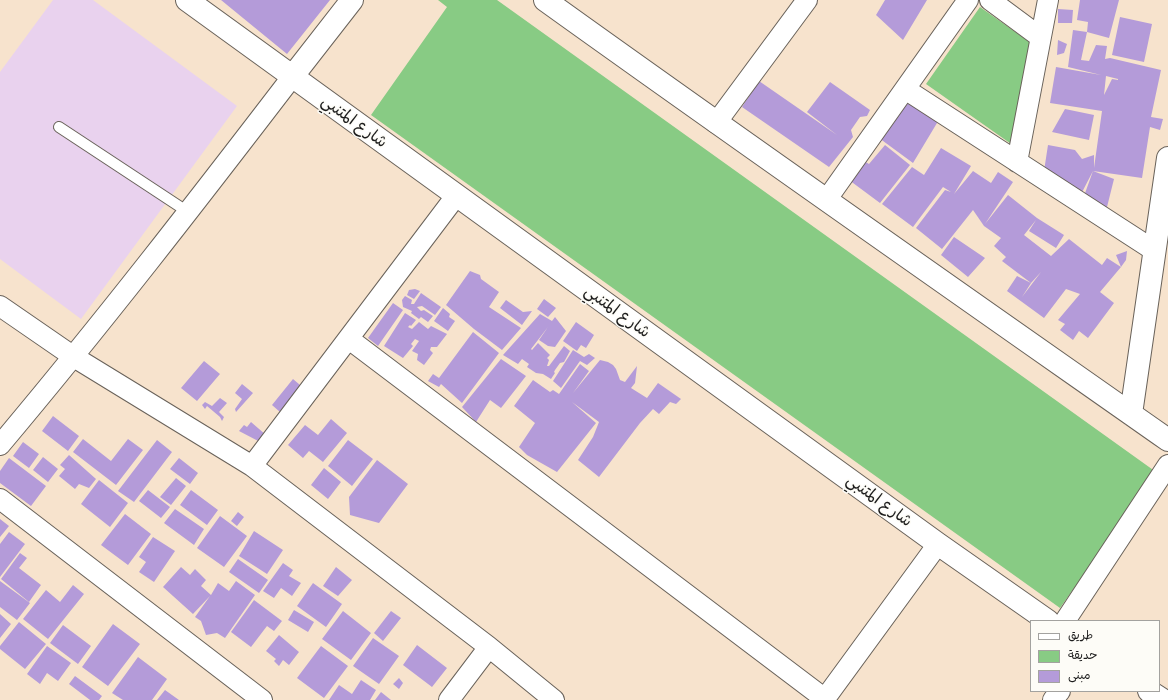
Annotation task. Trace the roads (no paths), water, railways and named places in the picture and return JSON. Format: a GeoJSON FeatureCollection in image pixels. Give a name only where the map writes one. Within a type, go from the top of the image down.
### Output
{"type":"FeatureCollection","features":[{"type":"Feature","properties":{"kind":"street","name":"شارع المتنبي"},"geometry":{"type":"LineString","coordinates":[[187,0],[938,544],[1047,620]]}},
{"type":"Feature","properties":{"kind":"street"},"geometry":{"type":"LineString","coordinates":[[0,445],[74,357],[352,0]]}},
{"type":"Feature","properties":{"kind":"street"},"geometry":{"type":"LineString","coordinates":[[545,0],[716,123],[827,199],[1168,440]]}},
{"type":"Feature","properties":{"kind":"street"},"geometry":{"type":"LineString","coordinates":[[827,199],[968,0]]}},
{"type":"Feature","properties":{"kind":"street"},"geometry":{"type":"LineString","coordinates":[[990,0],[1040,37]]}},
{"type":"Feature","properties":{"kind":"street"},"geometry":{"type":"LineString","coordinates":[[1016,162],[1048,0]]}},
{"type":"Feature","properties":{"kind":"street"},"geometry":{"type":"LineString","coordinates":[[716,123],[798,3]]}},
{"type":"Feature","properties":{"kind":"street"},"geometry":{"type":"LineString","coordinates":[[905,89],[1155,251]]}},
{"type":"Feature","properties":{"kind":"street"},"geometry":{"type":"LineString","coordinates":[[1132,414],[1168,158]]}},
{"type":"Feature","properties":{"kind":"street"},"geometry":{"type":"LineString","coordinates":[[252,466],[456,196]]}},
{"type":"Feature","properties":{"kind":"street"},"geometry":{"type":"LineString","coordinates":[[0,306],[74,357],[252,466],[489,647],[554,700]]}},
{"type":"Feature","properties":{"kind":"street"},"geometry":{"type":"LineString","coordinates":[[349,339],[825,700],[938,544]]}},
{"type":"Feature","properties":{"kind":"street"},"geometry":{"type":"LineString","coordinates":[[1066,620],[1168,466]]}},
{"type":"Feature","properties":{"kind":"street"},"geometry":{"type":"LineString","coordinates":[[0,499],[262,700]]}},
{"type":"Feature","properties":{"kind":"street"},"geometry":{"type":"LineString","coordinates":[[449,700],[489,647]]}},
{"type":"Feature","properties":{"kind":"street"},"geometry":{"type":"LineString","coordinates":[[1053,700],[1059,692]]}},
{"type":"Feature","properties":{"kind":"street"},"geometry":{"type":"LineString","coordinates":[[1150,692],[1162,700]]}},
{"type":"Feature","properties":{"kind":"lane"},"geometry":{"type":"LineString","coordinates":[[59,127],[188,212]]}}]}
